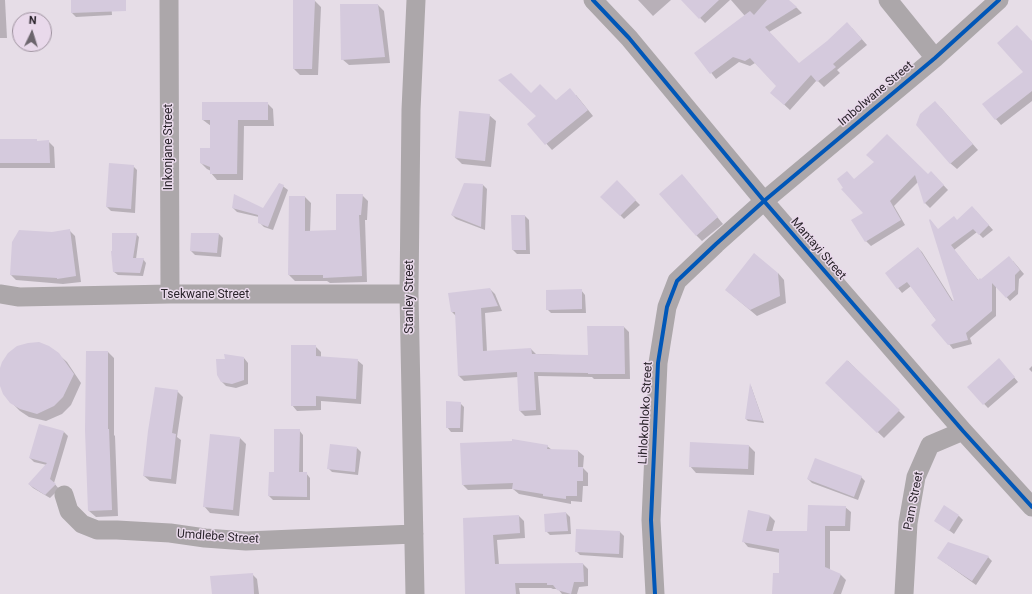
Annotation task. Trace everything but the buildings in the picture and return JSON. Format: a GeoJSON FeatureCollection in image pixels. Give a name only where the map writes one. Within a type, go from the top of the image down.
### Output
{"type":"FeatureCollection","features":[{"type":"Feature","properties":{"kind":"street","name":"Inkonjane Street"},"geometry":{"type":"LineString","coordinates":[[169,0],[170,294]]}},
{"type":"Feature","properties":{"kind":"street","name":"Stanley Street"},"geometry":{"type":"LineString","coordinates":[[415,594],[409,294],[411,110],[416,0]]}},
{"type":"Feature","properties":{"kind":"street","name":"Mantayi Street"},"geometry":{"type":"LineString","coordinates":[[593,0],[629,38],[764,201],[963,431],[1032,508]]}},
{"type":"Feature","properties":{"kind":"street"},"geometry":{"type":"LineString","coordinates":[[888,0],[935,58]]}},
{"type":"Feature","properties":{"kind":"street","name":"Imbolwane Street"},"geometry":{"type":"LineString","coordinates":[[764,201],[935,58],[999,0]]}},
{"type":"Feature","properties":{"kind":"street","name":"Lihlokohloko Street"},"geometry":{"type":"LineString","coordinates":[[655,594],[651,520],[657,370],[667,307],[677,281],[764,201]]}},
{"type":"Feature","properties":{"kind":"street","name":"Tsekwane Street"},"geometry":{"type":"LineString","coordinates":[[0,294],[19,297],[170,294],[409,294]]}},
{"type":"Feature","properties":{"kind":"street","name":"Pam Street"},"geometry":{"type":"LineString","coordinates":[[904,594],[908,523],[916,477],[930,446],[963,431]]}},
{"type":"Feature","properties":{"kind":"street","name":"Umdlebe Street"},"geometry":{"type":"LineString","coordinates":[[64,495],[69,511],[82,524],[97,530],[140,531],[246,541],[414,534]]}},
{"type":"Feature","properties":{"kind":"cycle path"},"geometry":{"type":"LineString","coordinates":[[593,0],[629,38],[764,201],[963,431],[1032,507]]}},
{"type":"Feature","properties":{"kind":"cycle path"},"geometry":{"type":"LineString","coordinates":[[655,594],[651,520],[658,363],[667,307],[677,281],[764,201],[935,58],[999,0]]}}]}
